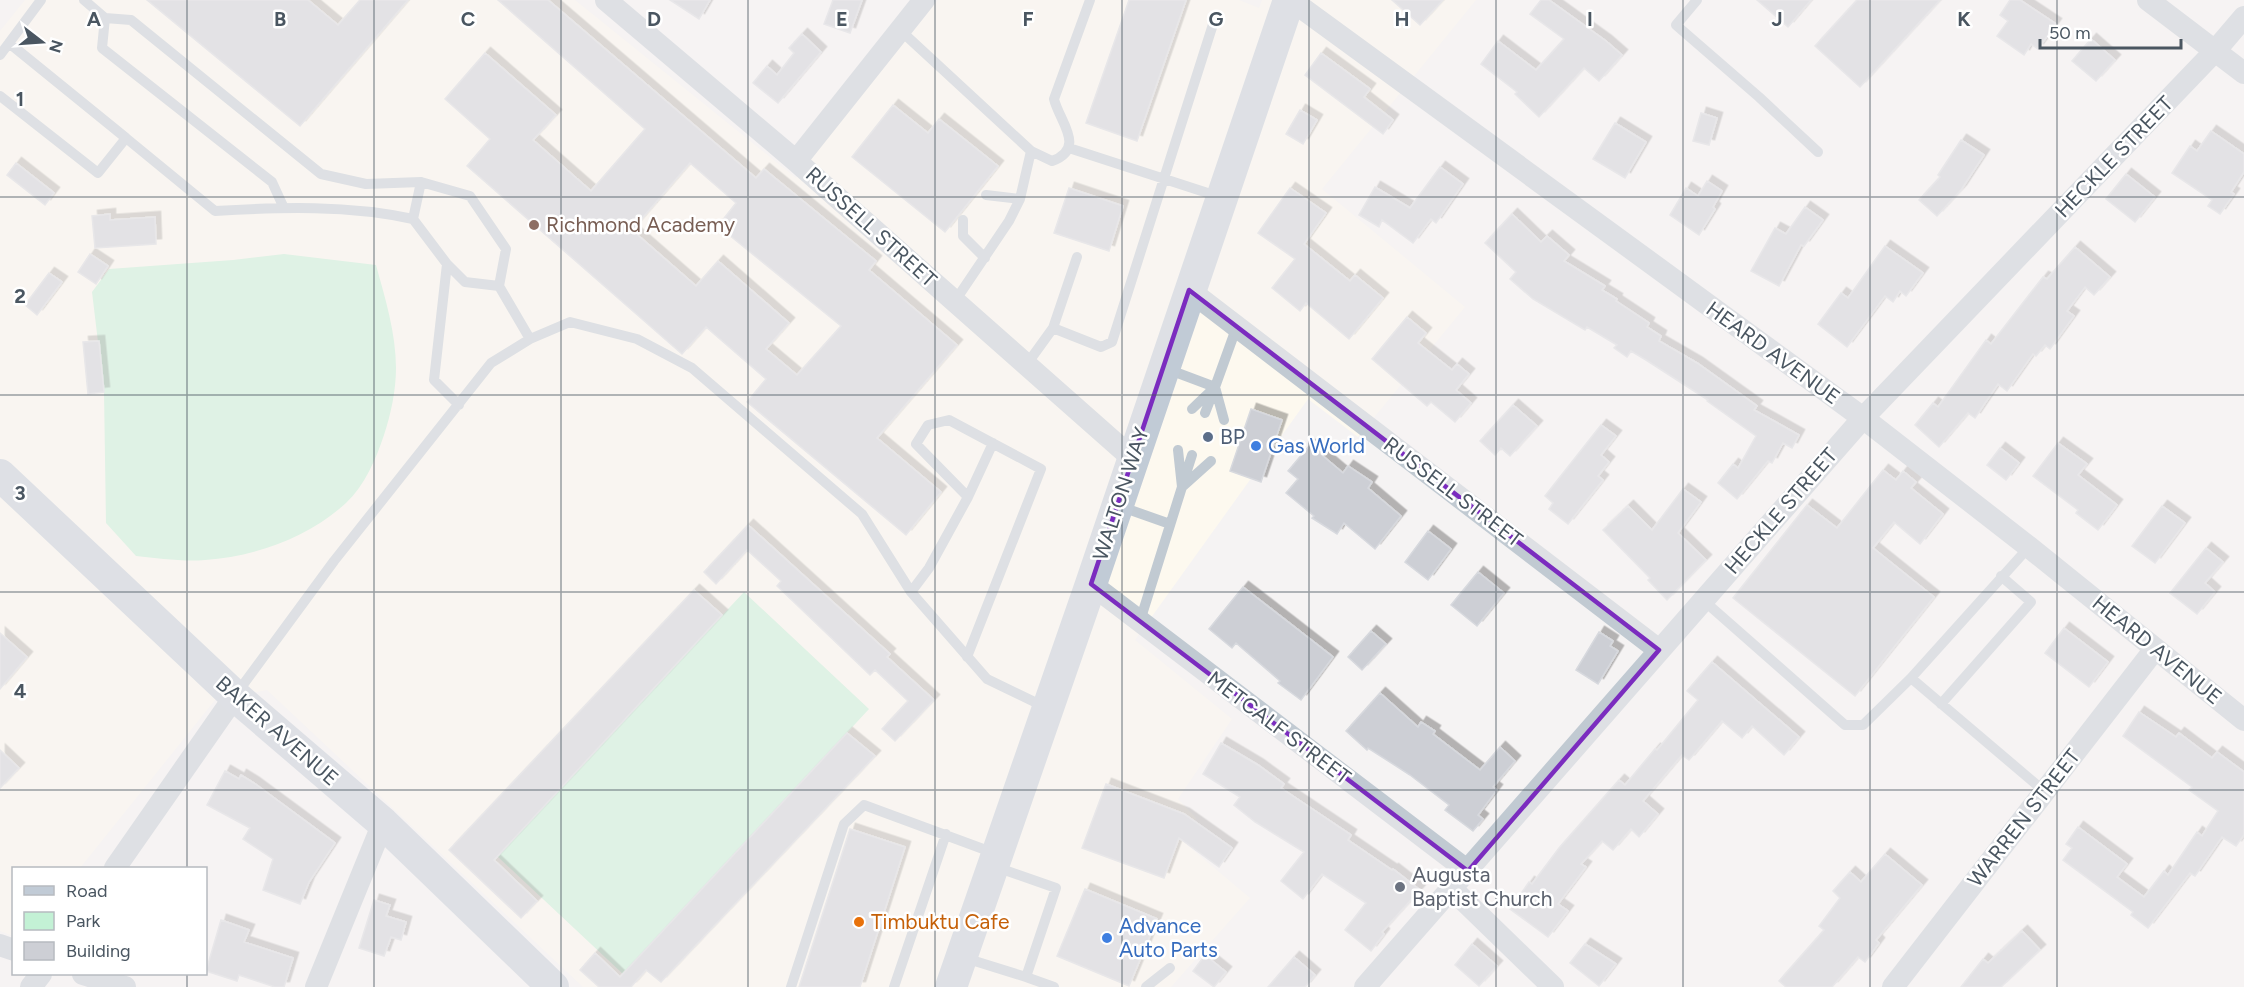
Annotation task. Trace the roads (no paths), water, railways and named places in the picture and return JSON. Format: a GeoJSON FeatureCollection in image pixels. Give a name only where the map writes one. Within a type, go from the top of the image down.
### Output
{"type":"FeatureCollection","features":[{"type":"Feature","properties":{"kind":"main road","name":"WALTON WAY"},"geometry":{"type":"LineString","coordinates":[[951,987],[1290,0]]}},
{"type":"Feature","properties":{"kind":"main road","name":"BAKER AVENUE"},"geometry":{"type":"LineString","coordinates":[[0,475],[236,696],[383,823],[553,987]]}},
{"type":"Feature","properties":{"kind":"street","name":"RUSSELL STREET"},"geometry":{"type":"LineString","coordinates":[[606,0],[796,160],[1132,458]]}},
{"type":"Feature","properties":{"kind":"street"},"geometry":{"type":"LineString","coordinates":[[796,160],[924,0]]}},
{"type":"Feature","properties":{"kind":"street","name":"HEARD AVENUE"},"geometry":{"type":"LineString","coordinates":[[1290,0],[1863,418],[2029,547],[2244,720]]}},
{"type":"Feature","properties":{"kind":"street"},"geometry":{"type":"LineString","coordinates":[[2148,0],[2244,74]]}},
{"type":"Feature","properties":{"kind":"street","name":"HECKLE STREET"},"geometry":{"type":"LineString","coordinates":[[1365,987],[1863,418],[2244,18]]}},
{"type":"Feature","properties":{"kind":"street","name":"RUSSELL STREET"},"geometry":{"type":"LineString","coordinates":[[1190,290],[1659,650]]}},
{"type":"Feature","properties":{"kind":"street","name":"METCALF STREET"},"geometry":{"type":"LineString","coordinates":[[1091,584],[1468,871]]}},
{"type":"Feature","properties":{"kind":"street","name":"WARREN STREET"},"geometry":{"type":"LineString","coordinates":[[1893,987],[2155,648]]}},
{"type":"Feature","properties":{"kind":"street"},"geometry":{"type":"LineString","coordinates":[[116,867],[236,696]]}},
{"type":"Feature","properties":{"kind":"street"},"geometry":{"type":"LineString","coordinates":[[316,987],[383,823]]}},
{"type":"Feature","properties":{"kind":"street"},"geometry":{"type":"LineString","coordinates":[[1452,889],[1553,987]]}},
{"type":"Feature","properties":{"kind":"street"},"geometry":{"type":"LineString","coordinates":[[31,987],[40,975]]}},
{"type":"Feature","properties":{"kind":"street"},"geometry":{"type":"LineString","coordinates":[[86,975],[125,987]]}},
{"type":"Feature","properties":{"kind":"lane"},"geometry":{"type":"LineString","coordinates":[[0,56],[41,0]]}},
{"type":"Feature","properties":{"kind":"lane"},"geometry":{"type":"LineString","coordinates":[[84,0],[105,18],[131,20],[321,174],[366,184],[421,182],[470,196],[506,249],[499,286],[530,339]]}},
{"type":"Feature","properties":{"kind":"lane"},"geometry":{"type":"LineString","coordinates":[[900,30],[1030,151],[1052,161],[1061,158],[1068,148],[1070,139],[1066,124],[1056,108],[1054,99],[1090,0]]}},
{"type":"Feature","properties":{"kind":"lane"},"geometry":{"type":"LineString","coordinates":[[1697,0],[1676,25],[1818,152]]}},
{"type":"Feature","properties":{"kind":"lane"},"geometry":{"type":"LineString","coordinates":[[105,18],[102,48],[273,182],[283,206]]}},
{"type":"Feature","properties":{"kind":"lane"},"geometry":{"type":"LineString","coordinates":[[1053,328],[1101,347],[1112,342],[1215,18]]}},
{"type":"Feature","properties":{"kind":"lane"},"geometry":{"type":"LineString","coordinates":[[9,43],[215,211],[283,206],[394,215],[413,219],[447,264],[465,282],[499,286]]}},
{"type":"Feature","properties":{"kind":"lane"},"geometry":{"type":"LineString","coordinates":[[0,96],[98,173],[126,138]]}},
{"type":"Feature","properties":{"kind":"lane"},"geometry":{"type":"LineString","coordinates":[[1068,148],[1221,197]]}},
{"type":"Feature","properties":{"kind":"lane"},"geometry":{"type":"LineString","coordinates":[[955,301],[1009,221],[1020,199],[1030,151]]}},
{"type":"Feature","properties":{"kind":"lane"},"geometry":{"type":"LineString","coordinates":[[413,219],[421,182]]}},
{"type":"Feature","properties":{"kind":"lane"},"geometry":{"type":"LineString","coordinates":[[986,195],[1020,199]]}},
{"type":"Feature","properties":{"kind":"lane"},"geometry":{"type":"LineString","coordinates":[[963,220],[963,236],[985,258]]}},
{"type":"Feature","properties":{"kind":"lane"},"geometry":{"type":"LineString","coordinates":[[1027,364],[1053,328],[1077,257]]}},
{"type":"Feature","properties":{"kind":"lane"},"geometry":{"type":"LineString","coordinates":[[447,264],[434,380],[459,405]]}},
{"type":"Feature","properties":{"kind":"lane"},"geometry":{"type":"LineString","coordinates":[[236,696],[334,561],[491,363],[530,339],[570,322],[637,339],[692,368],[862,514],[911,592],[987,679],[1047,708]]}},
{"type":"Feature","properties":{"kind":"lane"},"geometry":{"type":"LineString","coordinates":[[1205,413],[1237,326]]}},
{"type":"Feature","properties":{"kind":"lane"},"geometry":{"type":"LineString","coordinates":[[1163,368],[1215,387]]}},
{"type":"Feature","properties":{"kind":"lane"},"geometry":{"type":"LineString","coordinates":[[1192,409],[1215,387]]}},
{"type":"Feature","properties":{"kind":"lane"},"geometry":{"type":"LineString","coordinates":[[1215,387],[1224,420]]}},
{"type":"Feature","properties":{"kind":"lane"},"geometry":{"type":"LineString","coordinates":[[967,657],[1041,468],[949,420],[928,425],[916,444],[968,497]]}},
{"type":"Feature","properties":{"kind":"lane"},"geometry":{"type":"LineString","coordinates":[[911,592],[929,568],[968,497],[993,444]]}},
{"type":"Feature","properties":{"kind":"lane"},"geometry":{"type":"LineString","coordinates":[[1178,450],[1182,487]]}},
{"type":"Feature","properties":{"kind":"lane"},"geometry":{"type":"LineString","coordinates":[[1140,621],[1192,455]]}},
{"type":"Feature","properties":{"kind":"lane"},"geometry":{"type":"LineString","coordinates":[[1182,487],[1211,461]]}},
{"type":"Feature","properties":{"kind":"lane"},"geometry":{"type":"LineString","coordinates":[[1117,506],[1170,524]]}},
{"type":"Feature","properties":{"kind":"lane"},"geometry":{"type":"LineString","coordinates":[[1703,600],[1845,725],[1863,725],[1911,678],[2029,547]]}},
{"type":"Feature","properties":{"kind":"lane"},"geometry":{"type":"LineString","coordinates":[[1941,704],[2031,602],[2001,576]]}},
{"type":"Feature","properties":{"kind":"lane"},"geometry":{"type":"LineString","coordinates":[[1911,678],[2044,791]]}},
{"type":"Feature","properties":{"kind":"lane"},"geometry":{"type":"LineString","coordinates":[[791,987],[844,824],[864,805],[946,834],[1056,888],[1026,977]]}},
{"type":"Feature","properties":{"kind":"lane"},"geometry":{"type":"LineString","coordinates":[[894,987],[946,834]]}},
{"type":"Feature","properties":{"kind":"lane"},"geometry":{"type":"LineString","coordinates":[[962,957],[1054,987]]}},
{"type":"Feature","properties":{"kind":"lane"},"geometry":{"type":"LineString","coordinates":[[1146,987],[1170,968]]}},
{"type":"Feature","properties":{"kind":"place","name":"Richmond Academy"},"geometry":{"type":"Point","coordinates":[534,225]}},
{"type":"Feature","properties":{"kind":"place","name":"BP"},"geometry":{"type":"Point","coordinates":[1208,437]}},
{"type":"Feature","properties":{"kind":"place","name":"Gas World"},"geometry":{"type":"Point","coordinates":[1256,446]}},
{"type":"Feature","properties":{"kind":"place","name":"Augusta Baptist Church"},"geometry":{"type":"Point","coordinates":[1400,887]}},
{"type":"Feature","properties":{"kind":"place","name":"Timbuktu Cafe"},"geometry":{"type":"Point","coordinates":[859,922]}},
{"type":"Feature","properties":{"kind":"place","name":"Advance Auto Parts"},"geometry":{"type":"Point","coordinates":[1107,938]}}]}
